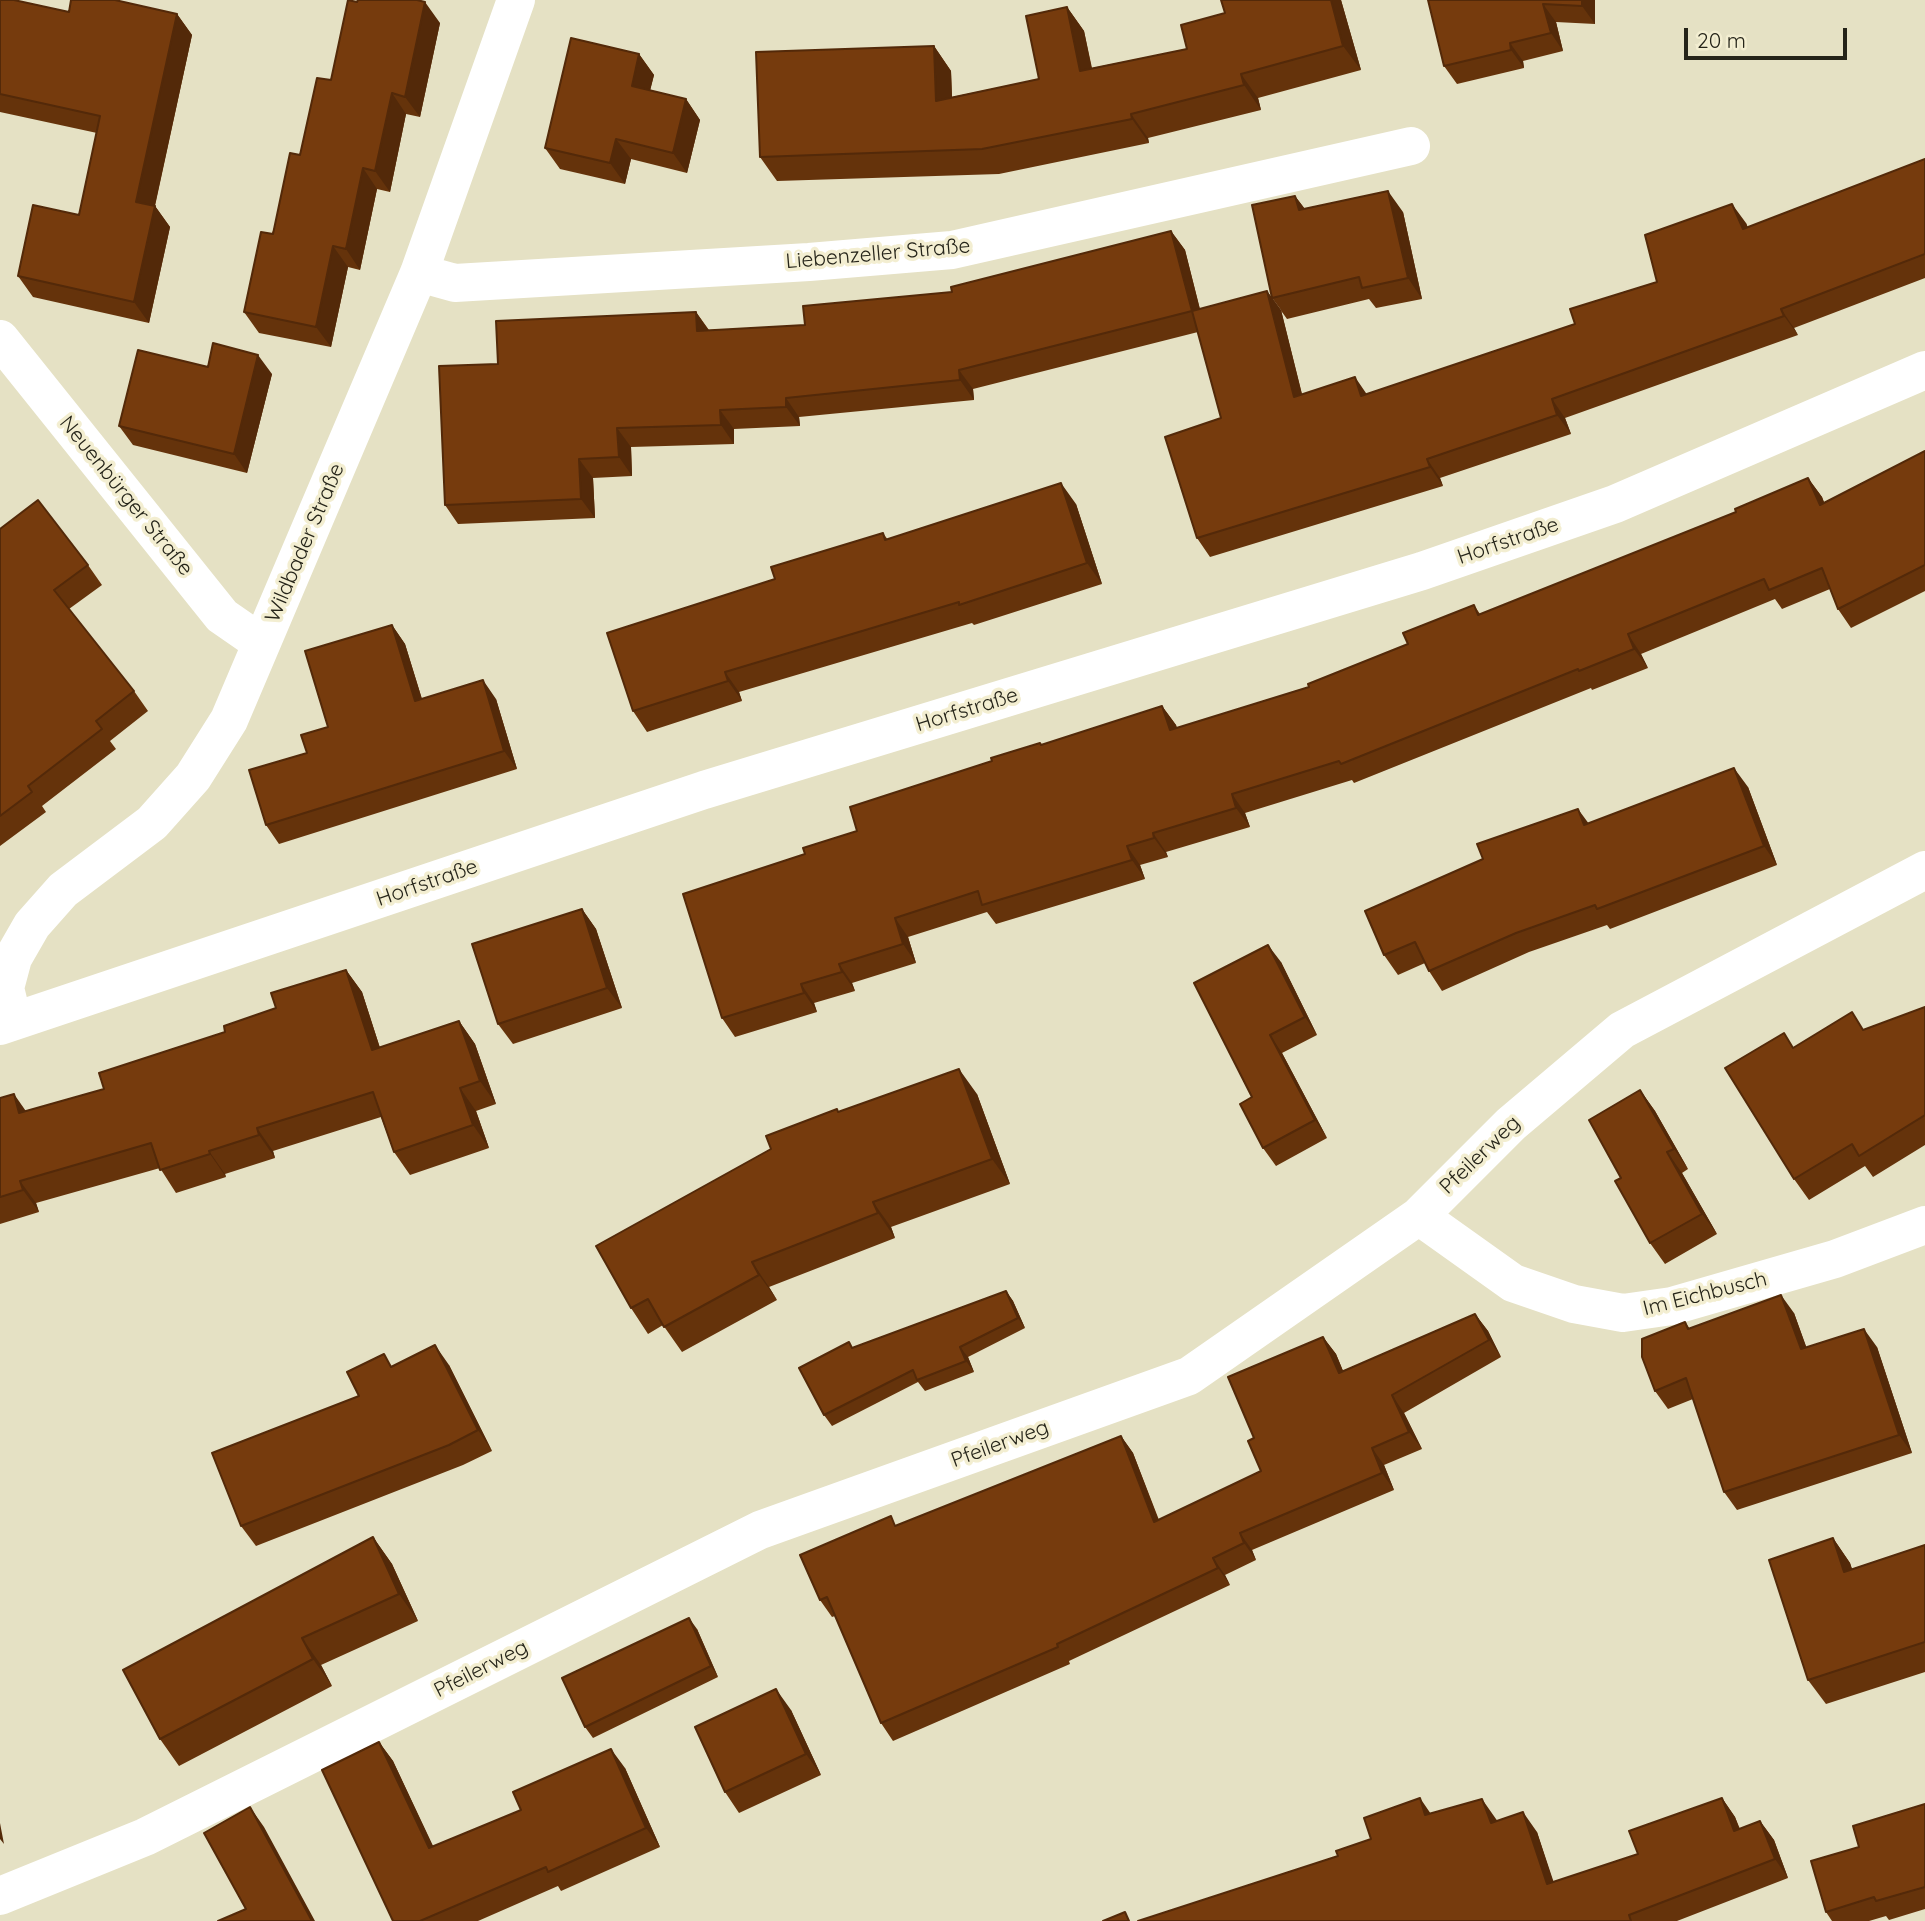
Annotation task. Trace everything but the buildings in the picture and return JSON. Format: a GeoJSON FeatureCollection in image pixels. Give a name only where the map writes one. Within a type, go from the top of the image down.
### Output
{"type":"FeatureCollection","features":[{"type":"Feature","properties":{"kind":"street","name":"Wildbader Straße"},"geometry":{"type":"LineString","coordinates":[[7,1024],[5,988],[13,958],[33,925],[63,890],[152,823],[193,777],[229,720],[419,273],[516,0]]}},
{"type":"Feature","properties":{"kind":"street","name":"Liebenzeller Straße"},"geometry":{"type":"LineString","coordinates":[[419,273],[455,283],[809,262],[951,250],[1410,146]]}},
{"type":"Feature","properties":{"kind":"street","name":"Neuenbürger Straße"},"geometry":{"type":"LineString","coordinates":[[0,339],[222,616],[261,643]]}},
{"type":"Feature","properties":{"kind":"street","name":"Horfstraße"},"geometry":{"type":"LineString","coordinates":[[7,1024],[704,790],[1422,572],[1615,504],[1925,370]]}},
{"type":"Feature","properties":{"kind":"street","name":"Pfeilerweg"},"geometry":{"type":"LineString","coordinates":[[0,1896],[145,1837],[760,1530],[1189,1376],[1419,1216],[1511,1124],[1622,1030],[1925,870]]}},
{"type":"Feature","properties":{"kind":"street","name":"Im Eichbusch"},"geometry":{"type":"LineString","coordinates":[[1419,1216],[1513,1283],[1574,1304],[1623,1314],[1672,1306],[1835,1259],[1925,1225]]}}]}
